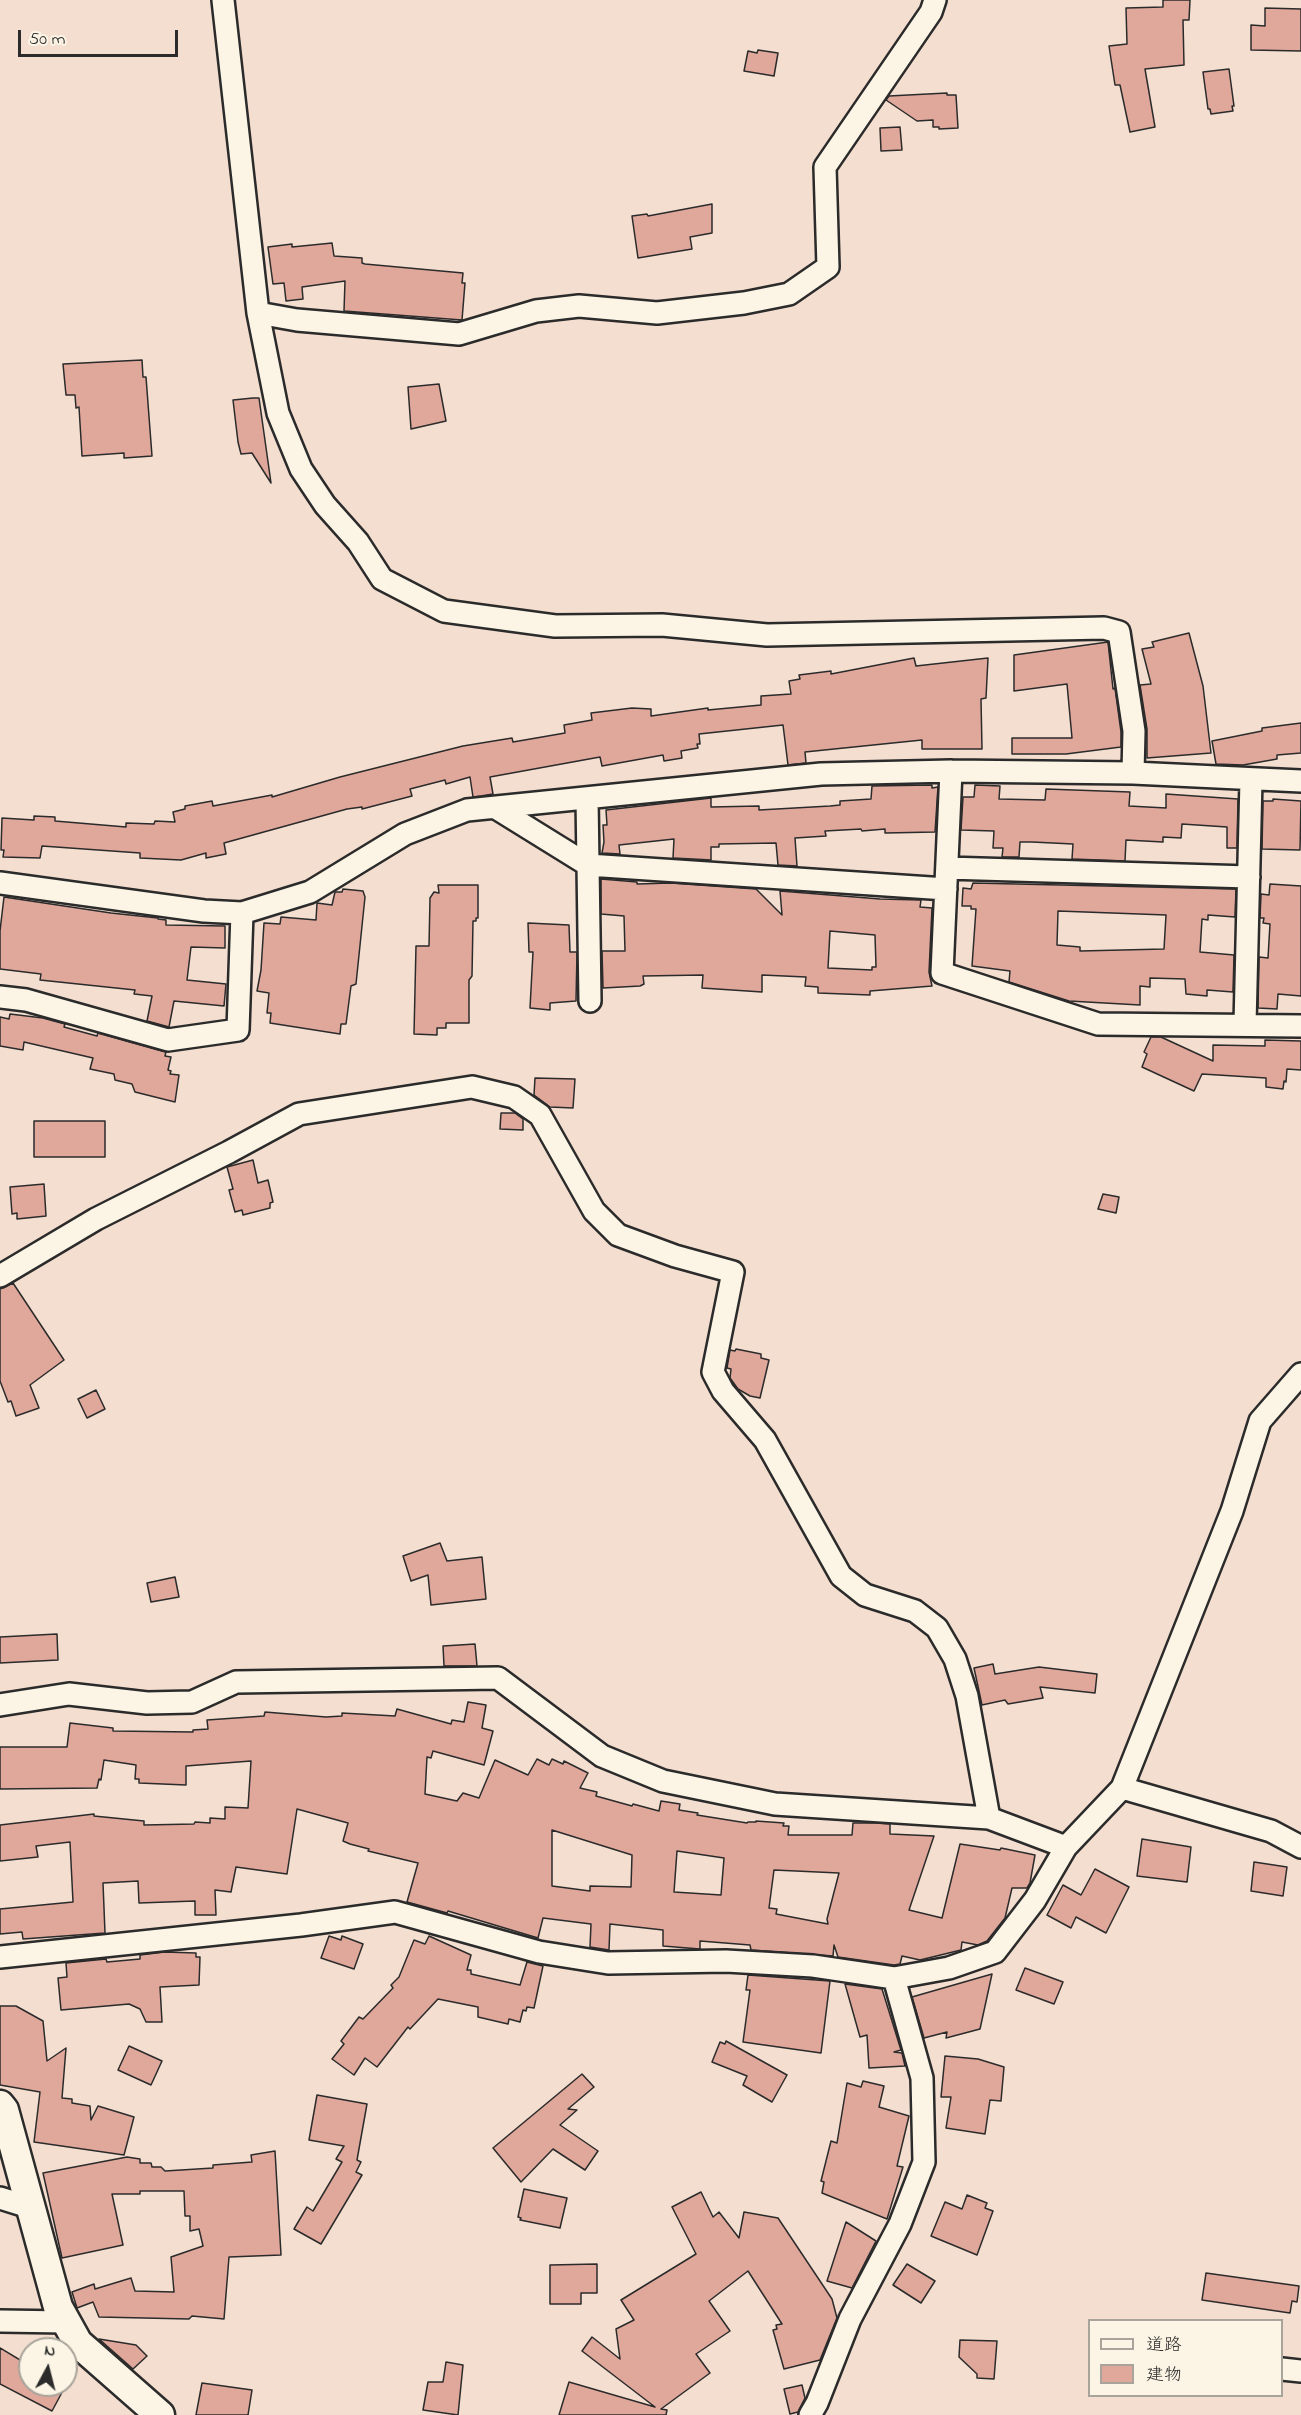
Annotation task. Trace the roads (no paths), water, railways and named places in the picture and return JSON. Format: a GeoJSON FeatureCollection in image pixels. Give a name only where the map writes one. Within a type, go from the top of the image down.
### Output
{"type":"FeatureCollection","features":[{"type":"Feature","properties":{"kind":"main road"},"geometry":{"type":"LineString","coordinates":[[0,2105],[4,2110],[58,2307],[78,2343],[160,2415]]}},
{"type":"Feature","properties":{"kind":"street"},"geometry":{"type":"LineString","coordinates":[[223,0],[258,313],[278,413],[301,469],[325,505],[358,542],[382,579],[444,611],[555,626],[662,625],[767,635],[1104,628],[1119,632],[1134,731],[1133,773]]}},
{"type":"Feature","properties":{"kind":"street"},"geometry":{"type":"LineString","coordinates":[[258,313],[297,320],[459,334],[536,311],[579,306],[657,313],[744,303],[789,294],[828,267],[825,167],[931,12],[935,0]]}},
{"type":"Feature","properties":{"kind":"street"},"geometry":{"type":"LineString","coordinates":[[951,771],[942,973],[1098,1024],[1301,1026]]}},
{"type":"Feature","properties":{"kind":"street"},"geometry":{"type":"LineString","coordinates":[[0,883],[204,911],[242,913],[310,892],[405,834],[467,810],[821,774],[951,771],[1133,773],[1301,781]]}},
{"type":"Feature","properties":{"kind":"street"},"geometry":{"type":"LineString","coordinates":[[1245,1024],[1251,780]]}},
{"type":"Feature","properties":{"kind":"street"},"geometry":{"type":"LineString","coordinates":[[587,798],[590,1001]]}},
{"type":"Feature","properties":{"kind":"street"},"geometry":{"type":"LineString","coordinates":[[496,808],[588,865],[946,879],[1249,877]]}},
{"type":"Feature","properties":{"kind":"street"},"geometry":{"type":"LineString","coordinates":[[0,997],[26,1000],[168,1040],[238,1030],[242,913]]}},
{"type":"Feature","properties":{"kind":"street"},"geometry":{"type":"LineString","coordinates":[[0,1276],[96,1219],[299,1114],[472,1088],[514,1097],[540,1115],[594,1211],[618,1235],[675,1256],[733,1272],[713,1372],[723,1391],[765,1440],[841,1576],[865,1595],[915,1611],[937,1628],[956,1659],[967,1696],[988,1818]]}},
{"type":"Feature","properties":{"kind":"street"},"geometry":{"type":"LineString","coordinates":[[0,1957],[301,1925],[395,1912],[538,1952],[608,1964],[726,1961],[813,1966],[894,1978],[950,1968],[995,1952],[1035,1900],[1066,1847],[1122,1788],[1232,1511],[1260,1422],[1300,1378]]}},
{"type":"Feature","properties":{"kind":"street"},"geometry":{"type":"LineString","coordinates":[[0,1705],[69,1694],[147,1703],[192,1702],[236,1682],[498,1678],[602,1756],[663,1781],[775,1804],[988,1818],[1066,1847]]}},
{"type":"Feature","properties":{"kind":"street"},"geometry":{"type":"LineString","coordinates":[[1122,1788],[1271,1831],[1301,1847]]}},
{"type":"Feature","properties":{"kind":"street"},"geometry":{"type":"LineString","coordinates":[[810,2415],[817,2403],[850,2319],[900,2224],[924,2162],[922,2078],[894,1978]]}},
{"type":"Feature","properties":{"kind":"street"},"geometry":{"type":"LineString","coordinates":[[0,2198],[30,2206]]}},
{"type":"Feature","properties":{"kind":"street"},"geometry":{"type":"LineString","coordinates":[[0,2321],[66,2322]]}},
{"type":"Feature","properties":{"kind":"street"},"geometry":{"type":"LineString","coordinates":[[1283,2369],[1301,2371]]}}]}
